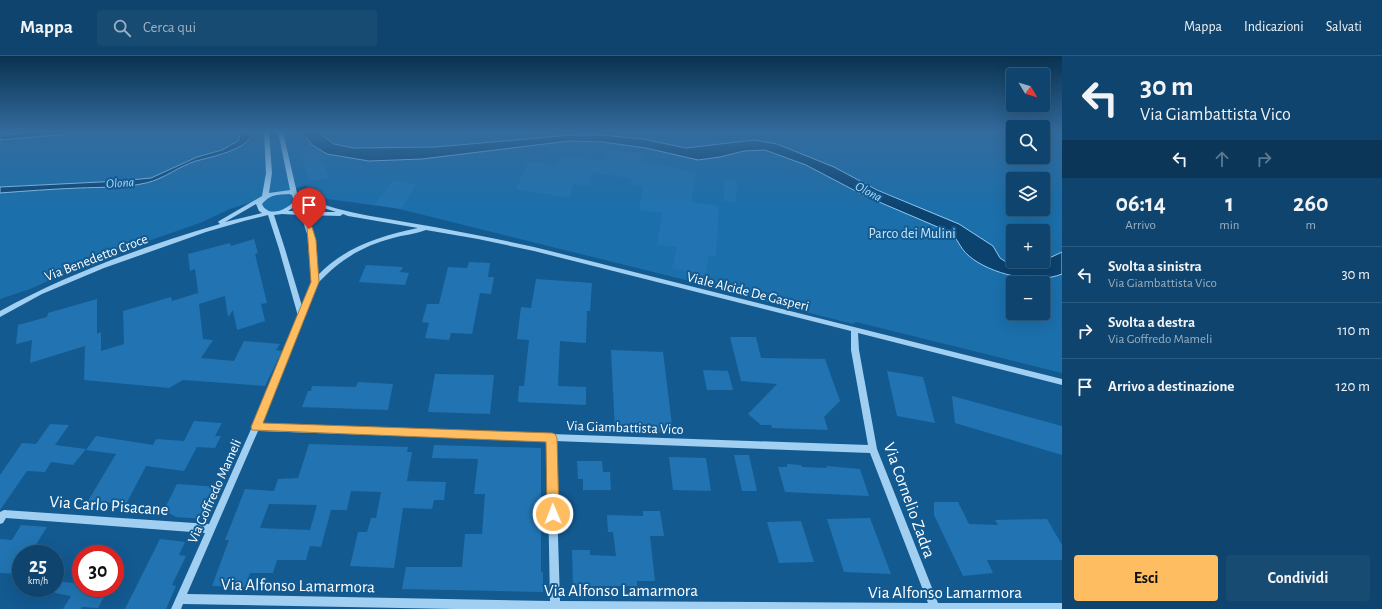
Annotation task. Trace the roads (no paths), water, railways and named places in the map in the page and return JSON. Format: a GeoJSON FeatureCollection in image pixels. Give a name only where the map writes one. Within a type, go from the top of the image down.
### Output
{"type":"FeatureCollection","features":[{"type":"Feature","properties":{"kind":"street"},"geometry":{"type":"LineString","coordinates":[[268,158],[269,173],[265,197],[261,200],[260,207],[273,213],[348,214]]}},
{"type":"Feature","properties":{"kind":"street","name":"Via Goffredo Mameli"},"geometry":{"type":"LineString","coordinates":[[286,158],[296,196],[304,213],[312,240],[315,282]]}},
{"type":"Feature","properties":{"kind":"street","name":"Via Benedetto Croce"},"geometry":{"type":"LineString","coordinates":[[204,230],[240,212],[270,194],[284,191],[296,196]]}},
{"type":"Feature","properties":{"kind":"street"},"geometry":{"type":"LineString","coordinates":[[273,213],[289,210],[295,205],[296,196],[348,214]]}},
{"type":"Feature","properties":{"kind":"street"},"geometry":{"type":"LineString","coordinates":[[273,213],[301,316]]}},
{"type":"Feature","properties":{"kind":"street","name":"Via Benedetto Croce"},"geometry":{"type":"LineString","coordinates":[[0,314],[51,286],[87,270],[204,230],[245,218],[273,213]]}},
{"type":"Feature","properties":{"kind":"street","name":"Viale Alcide De Gasperi"},"geometry":{"type":"LineString","coordinates":[[348,214],[534,249],[1062,382]]}},
{"type":"Feature","properties":{"kind":"street","name":"Via Goffredo Mameli"},"geometry":{"type":"LineString","coordinates":[[176,609],[256,427],[315,282],[326,268],[354,249],[378,238],[428,228]]}},
{"type":"Feature","properties":{"kind":"street","name":"Via Cornelio Zadra"},"geometry":{"type":"LineString","coordinates":[[854,330],[855,350],[873,449],[935,608]]}},
{"type":"Feature","properties":{"kind":"street","name":"Via Giambattista Vico"},"geometry":{"type":"LineString","coordinates":[[256,427],[873,449]]}},
{"type":"Feature","properties":{"kind":"street"},"geometry":{"type":"LineString","coordinates":[[552,438],[555,607]]}},
{"type":"Feature","properties":{"kind":"street","name":"Via Carlo Pisacane"},"geometry":{"type":"LineString","coordinates":[[2,517],[212,529]]}},
{"type":"Feature","properties":{"kind":"street","name":"Via Alfonso Lamarmora"},"geometry":{"type":"LineString","coordinates":[[180,599],[555,607],[1062,608]]}},
{"type":"Feature","properties":{"kind":"water","name":"Olona"},"geometry":{"type":"Polygon","coordinates":[[[195,158],[208,158],[190,163],[159,179],[138,185],[0,193],[0,187],[151,178],[195,158]]]}},
{"type":"Feature","properties":{"kind":"water"},"geometry":{"type":"Polygon","coordinates":[[[350,158],[432,158],[369,161],[350,158]]]}},
{"type":"Feature","properties":{"kind":"water"},"geometry":{"type":"Polygon","coordinates":[[[688,158],[714,158],[698,160],[688,158]]]}},
{"type":"Feature","properties":{"kind":"water","name":"Olona"},"geometry":{"type":"Polygon","coordinates":[[[786,158],[811,158],[834,167],[877,190],[959,224],[993,246],[1000,258],[1006,262],[1006,268],[1050,268],[1050,258],[1062,252],[1062,274],[1050,277],[1013,276],[1001,273],[989,268],[969,256],[954,237],[947,231],[865,196],[806,165],[786,158]]]}},
{"type":"Feature","properties":{"kind":"park label","name":"Parco dei Mulini"},"geometry":{"type":"Point","coordinates":[912,233]}}]}
